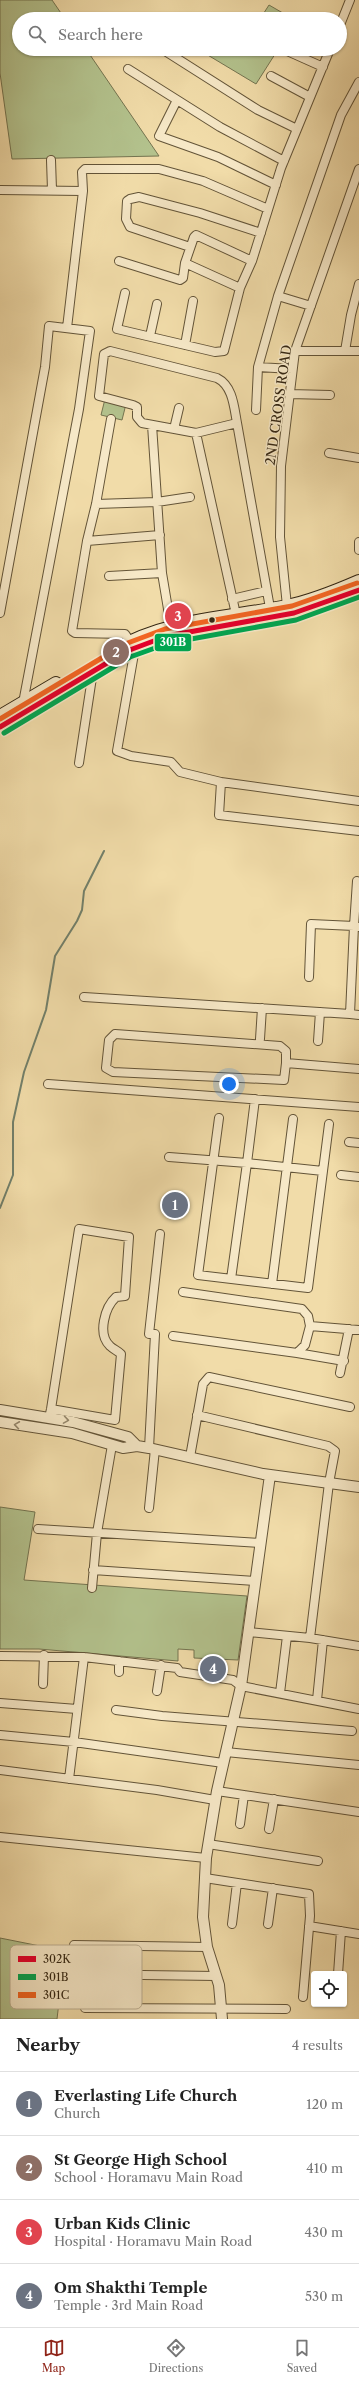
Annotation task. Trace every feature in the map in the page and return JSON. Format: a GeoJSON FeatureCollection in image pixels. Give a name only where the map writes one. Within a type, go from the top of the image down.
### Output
{"type":"FeatureCollection","features":[{"type":"Feature","properties":{"kind":"main road"},"geometry":{"type":"LineString","coordinates":[[0,716],[133,644],[237,619],[270,608],[287,606],[329,594],[359,581]]}},
{"type":"Feature","properties":{"kind":"main road"},"geometry":{"type":"LineString","coordinates":[[0,727],[93,671],[148,632],[171,627],[294,613],[359,590]]}},
{"type":"Feature","properties":{"kind":"street"},"geometry":{"type":"LineString","coordinates":[[345,12],[350,0]]}},
{"type":"Feature","properties":{"kind":"street"},"geometry":{"type":"LineString","coordinates":[[173,56],[258,110],[297,129]]}},
{"type":"Feature","properties":{"kind":"street"},"geometry":{"type":"LineString","coordinates":[[298,56],[323,67]]}},
{"type":"Feature","properties":{"kind":"street"},"geometry":{"type":"LineString","coordinates":[[125,293],[117,329],[215,352],[224,351],[240,288],[252,261],[284,161],[327,56]]}},
{"type":"Feature","properties":{"kind":"street"},"geometry":{"type":"LineString","coordinates":[[128,69],[220,127],[284,161]]}},
{"type":"Feature","properties":{"kind":"street"},"geometry":{"type":"LineString","coordinates":[[271,76],[310,97]]}},
{"type":"Feature","properties":{"kind":"street"},"geometry":{"type":"LineString","coordinates":[[256,410],[258,367],[278,296],[340,115],[359,82]]}},
{"type":"Feature","properties":{"kind":"street"},"geometry":{"type":"LineString","coordinates":[[177,100],[159,136],[218,157],[276,185]]}},
{"type":"Feature","properties":{"kind":"street"},"geometry":{"type":"LineString","coordinates":[[51,160],[52,190]]}},
{"type":"Feature","properties":{"kind":"street","name":"2ND CROSS ROAD"},"geometry":{"type":"LineString","coordinates":[[287,606],[280,537],[281,466],[292,369],[295,351],[359,168]]}},
{"type":"Feature","properties":{"kind":"street"},"geometry":{"type":"LineString","coordinates":[[67,328],[83,191],[82,172],[85,169],[159,169],[203,181],[268,209]]}},
{"type":"Feature","properties":{"kind":"street"},"geometry":{"type":"LineString","coordinates":[[0,190],[83,191]]}},
{"type":"Feature","properties":{"kind":"street"},"geometry":{"type":"LineString","coordinates":[[190,247],[130,226],[126,219],[127,201],[139,197],[200,213],[261,233]]}},
{"type":"Feature","properties":{"kind":"street"},"geometry":{"type":"LineString","coordinates":[[119,262],[180,280],[183,278],[185,263],[194,237],[198,235],[252,261]]}},
{"type":"Feature","properties":{"kind":"street"},"geometry":{"type":"LineString","coordinates":[[185,263],[240,288]]}},
{"type":"Feature","properties":{"kind":"street"},"geometry":{"type":"LineString","coordinates":[[345,351],[351,315],[359,284]]}},
{"type":"Feature","properties":{"kind":"street"},"geometry":{"type":"LineString","coordinates":[[278,296],[311,306]]}},
{"type":"Feature","properties":{"kind":"street"},"geometry":{"type":"LineString","coordinates":[[185,345],[193,301]]}},
{"type":"Feature","properties":{"kind":"street"},"geometry":{"type":"LineString","coordinates":[[150,336],[157,304]]}},
{"type":"Feature","properties":{"kind":"street"},"geometry":{"type":"LineString","coordinates":[[0,613],[45,367],[49,326],[90,331],[79,409],[23,703]]}},
{"type":"Feature","properties":{"kind":"street"},"geometry":{"type":"LineString","coordinates":[[237,423],[196,433],[152,425],[139,420],[137,407],[99,396],[104,354],[107,351],[218,378],[226,382],[231,394],[237,423],[270,608]]}},
{"type":"Feature","properties":{"kind":"street"},"geometry":{"type":"LineString","coordinates":[[295,351],[359,351]]}},
{"type":"Feature","properties":{"kind":"street"},"geometry":{"type":"LineString","coordinates":[[258,367],[292,369]]}},
{"type":"Feature","properties":{"kind":"street"},"geometry":{"type":"LineString","coordinates":[[289,394],[330,395]]}},
{"type":"Feature","properties":{"kind":"street"},"geometry":{"type":"LineString","coordinates":[[174,429],[179,408]]}},
{"type":"Feature","properties":{"kind":"street"},"geometry":{"type":"LineString","coordinates":[[111,419],[96,504],[86,541],[72,631],[75,633],[125,634],[133,644],[117,751],[130,756],[171,762],[180,772],[221,782],[359,802]]}},
{"type":"Feature","properties":{"kind":"street"},"geometry":{"type":"LineString","coordinates":[[152,425],[162,573],[171,627]]}},
{"type":"Feature","properties":{"kind":"street"},"geometry":{"type":"LineString","coordinates":[[196,433],[237,619]]}},
{"type":"Feature","properties":{"kind":"street"},"geometry":{"type":"LineString","coordinates":[[329,453],[359,458]]}},
{"type":"Feature","properties":{"kind":"street"},"geometry":{"type":"LineString","coordinates":[[96,504],[157,502],[190,497]]}},
{"type":"Feature","properties":{"kind":"street"},"geometry":{"type":"LineString","coordinates":[[86,541],[160,535]]}},
{"type":"Feature","properties":{"kind":"street"},"geometry":{"type":"LineString","coordinates":[[359,542],[359,550]]}},
{"type":"Feature","properties":{"kind":"street"},"geometry":{"type":"LineString","coordinates":[[110,576],[162,573]]}},
{"type":"Feature","properties":{"kind":"street"},"geometry":{"type":"LineString","coordinates":[[232,599],[266,591]]}},
{"type":"Feature","properties":{"kind":"street"},"geometry":{"type":"LineString","coordinates":[[79,763],[93,671]]}},
{"type":"Feature","properties":{"kind":"street"},"geometry":{"type":"LineString","coordinates":[[221,782],[219,815],[359,831]]}},
{"type":"Feature","properties":{"kind":"street"},"geometry":{"type":"LineString","coordinates":[[350,1014],[357,927],[357,881]]}},
{"type":"Feature","properties":{"kind":"street"},"geometry":{"type":"LineString","coordinates":[[309,977],[311,924],[357,927]]}},
{"type":"Feature","properties":{"kind":"street"},"geometry":{"type":"LineString","coordinates":[[84,997],[134,1002],[262,1008],[359,1015]]}},
{"type":"Feature","properties":{"kind":"street"},"geometry":{"type":"LineString","coordinates":[[260,1039],[262,1008]]}},
{"type":"Feature","properties":{"kind":"street"},"geometry":{"type":"LineString","coordinates":[[318,1041],[320,1012]]}},
{"type":"Feature","properties":{"kind":"street"},"geometry":{"type":"LineString","coordinates":[[115,1034],[280,1046],[286,1051],[286,1063],[284,1080],[113,1072],[106,1068],[109,1040],[115,1034]]}},
{"type":"Feature","properties":{"kind":"street"},"geometry":{"type":"LineString","coordinates":[[286,1063],[359,1069]]}},
{"type":"Feature","properties":{"kind":"street"},"geometry":{"type":"LineString","coordinates":[[48,1084],[359,1107]]}},
{"type":"Feature","properties":{"kind":"street"},"geometry":{"type":"LineString","coordinates":[[231,1279],[255,1099]]}},
{"type":"Feature","properties":{"kind":"street"},"geometry":{"type":"LineString","coordinates":[[219,1118],[198,1275],[308,1288],[330,1124]]}},
{"type":"Feature","properties":{"kind":"street"},"geometry":{"type":"LineString","coordinates":[[272,1284],[293,1119]]}},
{"type":"Feature","properties":{"kind":"street"},"geometry":{"type":"LineString","coordinates":[[349,1142],[359,1143]]}},
{"type":"Feature","properties":{"kind":"street"},"geometry":{"type":"LineString","coordinates":[[169,1157],[323,1171]]}},
{"type":"Feature","properties":{"kind":"street"},"geometry":{"type":"LineString","coordinates":[[340,1175],[359,1177]]}},
{"type":"Feature","properties":{"kind":"street"},"geometry":{"type":"LineString","coordinates":[[50,1413],[79,1229],[129,1236],[125,1296],[116,1297],[108,1305],[104,1322],[105,1336],[109,1346],[121,1354],[113,1432]]}},
{"type":"Feature","properties":{"kind":"street"},"geometry":{"type":"LineString","coordinates":[[149,1508],[155,1334],[149,1334],[160,1234]]}},
{"type":"Feature","properties":{"kind":"street"},"geometry":{"type":"LineString","coordinates":[[183,1292],[302,1309],[308,1316],[310,1326],[305,1345],[296,1353]]}},
{"type":"Feature","properties":{"kind":"street"},"geometry":{"type":"LineString","coordinates":[[310,1326],[359,1330]]}},
{"type":"Feature","properties":{"kind":"street"},"geometry":{"type":"LineString","coordinates":[[340,1374],[344,1361],[349,1329]]}},
{"type":"Feature","properties":{"kind":"street"},"geometry":{"type":"LineString","coordinates":[[173,1336],[344,1361]]}},
{"type":"Feature","properties":{"kind":"street"},"geometry":{"type":"LineString","coordinates":[[190,1457],[203,1384],[209,1377],[350,1407]]}},
{"type":"Feature","properties":{"kind":"street"},"geometry":{"type":"LineString","coordinates":[[0,1410],[50,1413],[115,1420]]}},
{"type":"Feature","properties":{"kind":"street"},"geometry":{"type":"LineString","coordinates":[[50,1413],[128,1437],[137,1446]]}},
{"type":"Feature","properties":{"kind":"street"},"geometry":{"type":"LineString","coordinates":[[197,1416],[331,1447],[335,1453],[328,1483],[310,1638]]}},
{"type":"Feature","properties":{"kind":"street"},"geometry":{"type":"LineString","coordinates":[[0,1422],[72,1433],[123,1448],[137,1446],[152,1448],[270,1475],[359,1487]]}},
{"type":"Feature","properties":{"kind":"street"},"geometry":{"type":"LineString","coordinates":[[92,1588],[97,1534],[112,1445]]}},
{"type":"Feature","properties":{"kind":"street"},"geometry":{"type":"LineString","coordinates":[[222,2014],[216,1976],[206,1947],[203,1917],[206,1858],[216,1795],[241,1686],[270,1475]]}},
{"type":"Feature","properties":{"kind":"street"},"geometry":{"type":"LineString","coordinates":[[38,1529],[97,1534],[260,1543]]}},
{"type":"Feature","properties":{"kind":"street"},"geometry":{"type":"LineString","coordinates":[[93,1570],[255,1580]]}},
{"type":"Feature","properties":{"kind":"street"},"geometry":{"type":"LineString","coordinates":[[248,1632],[310,1638],[359,1646]]}},
{"type":"Feature","properties":{"kind":"street"},"geometry":{"type":"LineString","coordinates":[[280,1693],[287,1636]]}},
{"type":"Feature","properties":{"kind":"street"},"geometry":{"type":"LineString","coordinates":[[316,1700],[323,1640]]}},
{"type":"Feature","properties":{"kind":"street"},"geometry":{"type":"LineString","coordinates":[[0,1656],[84,1657],[161,1665],[177,1668],[180,1672],[233,1680],[241,1686],[359,1707]]}},
{"type":"Feature","properties":{"kind":"street"},"geometry":{"type":"LineString","coordinates":[[43,1684],[44,1656]]}},
{"type":"Feature","properties":{"kind":"street"},"geometry":{"type":"LineString","coordinates":[[69,1779],[84,1657]]}},
{"type":"Feature","properties":{"kind":"street"},"geometry":{"type":"LineString","coordinates":[[119,1661],[119,1672]]}},
{"type":"Feature","properties":{"kind":"street"},"geometry":{"type":"LineString","coordinates":[[157,1691],[161,1665]]}},
{"type":"Feature","properties":{"kind":"street"},"geometry":{"type":"LineString","coordinates":[[0,1703],[78,1709]]}},
{"type":"Feature","properties":{"kind":"street"},"geometry":{"type":"LineString","coordinates":[[116,1710],[162,1716],[234,1720],[352,1731]]}},
{"type":"Feature","properties":{"kind":"street"},"geometry":{"type":"LineString","coordinates":[[0,1735],[74,1742],[223,1763]]}},
{"type":"Feature","properties":{"kind":"street"},"geometry":{"type":"LineString","coordinates":[[226,1752],[359,1765]]}},
{"type":"Feature","properties":{"kind":"street"},"geometry":{"type":"LineString","coordinates":[[0,1770],[157,1790],[216,1795],[244,1795],[359,1812]]}},
{"type":"Feature","properties":{"kind":"street"},"geometry":{"type":"LineString","coordinates":[[240,1824],[244,1795]]}},
{"type":"Feature","properties":{"kind":"street"},"geometry":{"type":"LineString","coordinates":[[269,1829],[274,1799]]}},
{"type":"Feature","properties":{"kind":"street"},"geometry":{"type":"LineString","coordinates":[[0,1837],[206,1858]]}},
{"type":"Feature","properties":{"kind":"street"},"geometry":{"type":"LineString","coordinates":[[208,1844],[318,1861]]}},
{"type":"Feature","properties":{"kind":"street"},"geometry":{"type":"LineString","coordinates":[[205,1878],[309,1894],[309,1926],[303,1997]]}},
{"type":"Feature","properties":{"kind":"street"},"geometry":{"type":"LineString","coordinates":[[232,1924],[237,1883]]}},
{"type":"Feature","properties":{"kind":"street"},"geometry":{"type":"LineString","coordinates":[[268,1924],[274,1888]]}},
{"type":"Feature","properties":{"kind":"street"},"geometry":{"type":"LineString","coordinates":[[309,1926],[359,1934]]}},
{"type":"Feature","properties":{"kind":"street"},"geometry":{"type":"LineString","coordinates":[[338,1971],[341,1931]]}},
{"type":"Feature","properties":{"kind":"street"},"geometry":{"type":"LineString","coordinates":[[142,1946],[206,1947]]}},
{"type":"Feature","properties":{"kind":"street"},"geometry":{"type":"LineString","coordinates":[[142,1975],[216,1976]]}},
{"type":"Feature","properties":{"kind":"street"},"geometry":{"type":"LineString","coordinates":[[108,2009],[222,2014],[286,2009]]}},
{"type":"Feature","properties":{"kind":"green space"},"geometry":{"type":"Polygon","coordinates":[[[0,0],[52,0],[60,12],[12,12],[12,56],[91,56],[159,156],[12,159],[0,73],[0,0]]]}},
{"type":"Feature","properties":{"kind":"green space"},"geometry":{"type":"Polygon","coordinates":[[[269,5],[281,12],[264,12],[269,5]]]}},
{"type":"Feature","properties":{"kind":"green space"},"geometry":{"type":"Polygon","coordinates":[[[209,56],[274,56],[256,84],[209,56]]]}},
{"type":"Feature","properties":{"kind":"green space"},"geometry":{"type":"Polygon","coordinates":[[[105,399],[126,404],[122,420],[101,415],[105,399]]]}},
{"type":"Feature","properties":{"kind":"green space"},"geometry":{"type":"Polygon","coordinates":[[[0,1507],[35,1512],[24,1580],[247,1596],[238,1660],[194,1658],[194,1650],[178,1649],[178,1661],[39,1649],[0,1649],[0,1507]]]}},
{"type":"Feature","properties":{"kind":"green space"},"geometry":{"type":"Polygon","coordinates":[[[0,1938],[35,1945],[10,1945],[10,2009],[58,2009],[57,2019],[0,2019],[0,1938]]]}},
{"type":"Feature","properties":{"kind":"waterway"},"geometry":{"type":"LineString","coordinates":[[0,1208],[13,1175],[13,1122],[24,1072],[46,1010],[55,956],[77,921],[82,910],[84,891],[104,851]]}},
{"type":"Feature","properties":{"kind":"transit line","name":"301C"},"geometry":{"type":"LineString","coordinates":[[0,719],[125,644],[165,629],[292,606],[357,583]]}},
{"type":"Feature","properties":{"kind":"transit line","name":"302K"},"geometry":{"type":"LineString","coordinates":[[0,727],[127,651],[167,636],[294,613],[359,590]]}},
{"type":"Feature","properties":{"kind":"transit line","name":"301B"},"geometry":{"type":"LineString","coordinates":[[4,733],[130,657],[169,643],[296,620],[359,597]]}},
{"type":"Feature","properties":{"kind":"place","name":"Urban Kids Clinic"},"geometry":{"type":"Point","coordinates":[178,616]}},
{"type":"Feature","properties":{"kind":"place","name":"St George High School"},"geometry":{"type":"Point","coordinates":[116,652]}},
{"type":"Feature","properties":{"kind":"place","name":"Everlasting Life Church"},"geometry":{"type":"Point","coordinates":[175,1205]}},
{"type":"Feature","properties":{"kind":"place","name":"Om Shakthi Temple"},"geometry":{"type":"Point","coordinates":[213,1669]}}]}
